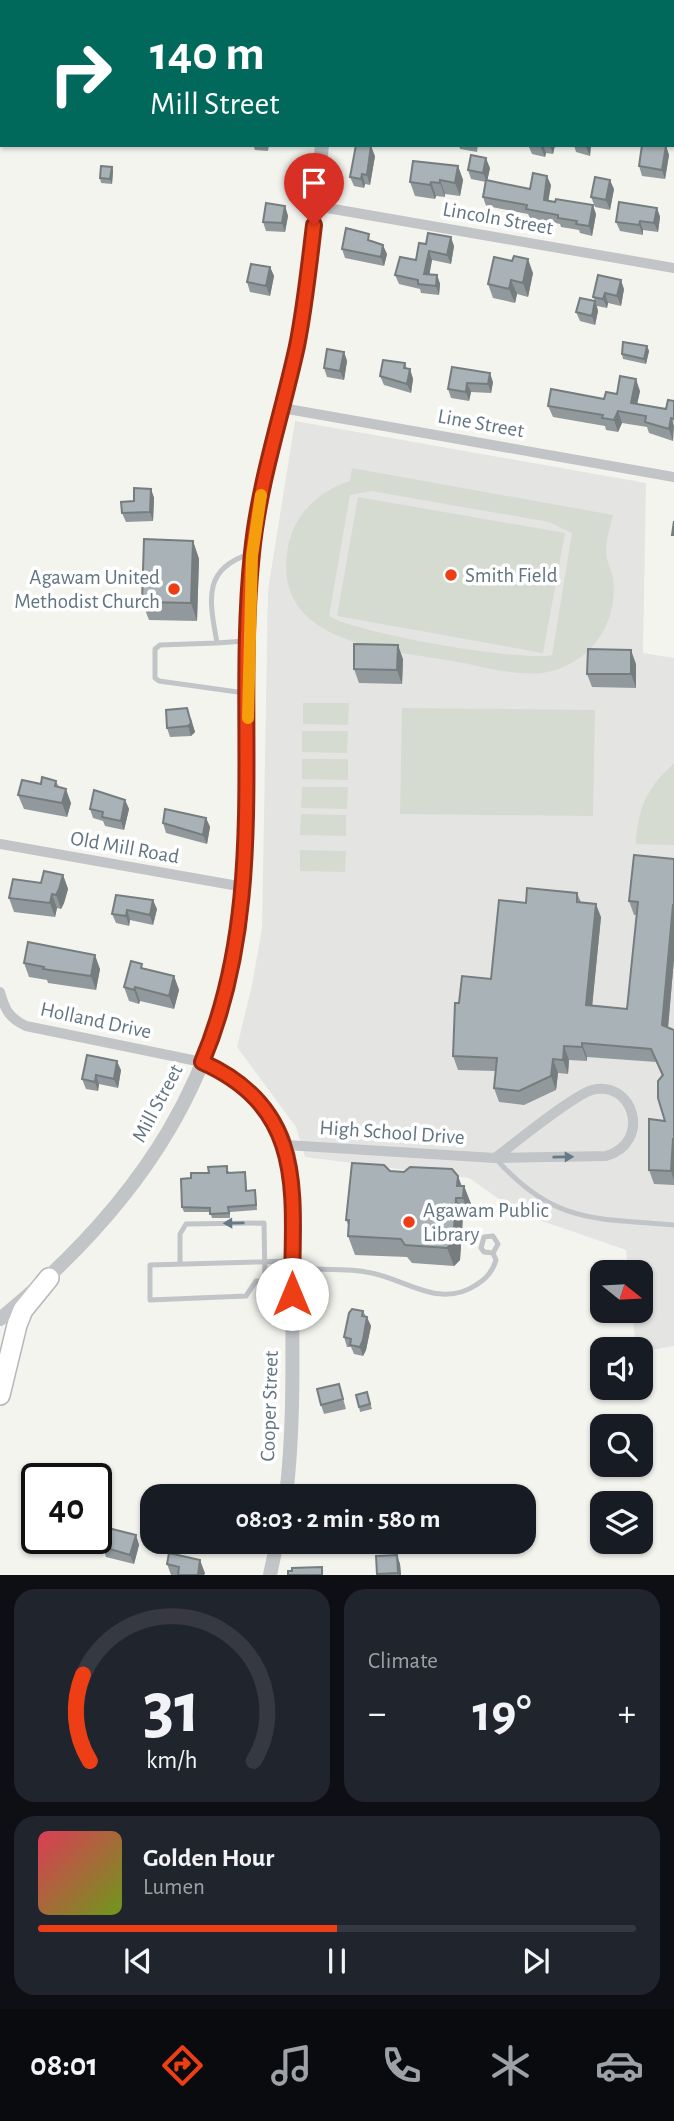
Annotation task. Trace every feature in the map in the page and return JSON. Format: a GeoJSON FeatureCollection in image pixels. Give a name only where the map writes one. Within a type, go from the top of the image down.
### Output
{"type":"FeatureCollection","features":[{"type":"Feature","properties":{"kind":"highway"},"geometry":{"type":"LineString","coordinates":[[0,1395],[23,1310],[49,1278]]}},
{"type":"Feature","properties":{"kind":"street","name":"Mill Street"},"geometry":{"type":"LineString","coordinates":[[0,1319],[49,1278],[98,1229],[136,1181],[166,1135],[202,1062],[228,986],[244,887],[252,554],[265,476],[303,311],[322,147]]}},
{"type":"Feature","properties":{"kind":"street","name":"Lincoln Street"},"geometry":{"type":"LineString","coordinates":[[316,206],[674,268]]}},
{"type":"Feature","properties":{"kind":"street","name":"Line Street"},"geometry":{"type":"LineString","coordinates":[[282,408],[674,477]]}},
{"type":"Feature","properties":{"kind":"street","name":"Old Mill Road"},"geometry":{"type":"LineString","coordinates":[[0,844],[244,887]]}},
{"type":"Feature","properties":{"kind":"street","name":"Holland Drive"},"geometry":{"type":"LineString","coordinates":[[0,992],[5,1010],[14,1020],[26,1026],[202,1062]]}},
{"type":"Feature","properties":{"kind":"street","name":"Cooper Street"},"geometry":{"type":"LineString","coordinates":[[202,1062],[234,1080],[263,1107],[274,1119],[286,1145],[291,1184],[292,1270],[290,1443],[287,1484]]}},
{"type":"Feature","properties":{"kind":"street","name":"High School Drive"},"geometry":{"type":"LineString","coordinates":[[286,1145],[495,1158],[610,1155],[622,1148],[631,1137],[634,1123],[631,1109],[615,1093],[590,1091],[495,1158]]}},
{"type":"Feature","properties":{"kind":"street"},"geometry":{"type":"LineString","coordinates":[[270,1575],[275,1554]]}},
{"type":"Feature","properties":{"kind":"lane"},"geometry":{"type":"LineString","coordinates":[[217,643],[210,593],[213,582],[228,563],[252,554]]}},
{"type":"Feature","properties":{"kind":"lane"},"geometry":{"type":"LineString","coordinates":[[248,694],[155,678],[155,649],[160,645],[249,640]]}},
{"type":"Feature","properties":{"kind":"lane"},"geometry":{"type":"LineString","coordinates":[[495,1158],[523,1188],[557,1209],[592,1218],[674,1225]]}},
{"type":"Feature","properties":{"kind":"lane"},"geometry":{"type":"LineString","coordinates":[[180,1264],[180,1234],[186,1224],[264,1223],[265,1281]]}},
{"type":"Feature","properties":{"kind":"lane"},"geometry":{"type":"LineString","coordinates":[[292,1270],[256,1282],[246,1296],[150,1300],[150,1265],[264,1262],[292,1270],[366,1272],[414,1289],[450,1294],[471,1288],[485,1278],[495,1264],[493,1253]]}},
{"type":"Feature","properties":{"kind":"shaded area"},"geometry":{"type":"Polygon","coordinates":[[[295,421],[646,483],[643,653],[674,658],[674,1346],[653,1350],[653,1337],[635,1337],[633,1323],[653,1323],[653,1260],[627,1260],[626,1250],[519,1213],[469,1178],[305,1157],[296,1127],[237,1047],[262,928],[268,590],[295,421]]]}},
{"type":"Feature","properties":{"kind":"shaded area"},"geometry":{"type":"Polygon","coordinates":[[[352,468],[613,515],[606,552],[614,593],[612,609],[599,638],[572,663],[552,671],[528,674],[365,645],[337,635],[313,621],[295,602],[287,576],[289,542],[298,521],[312,503],[329,490],[350,481],[352,468]],[[371,491],[350,495],[329,616],[345,623],[403,638],[507,654],[552,655],[572,533],[549,522],[371,491]]]}},
{"type":"Feature","properties":{"kind":"shaded area","name":"Smith Field"},"geometry":{"type":"Polygon","coordinates":[[[358,497],[565,533],[543,653],[337,616],[358,497]]]}},
{"type":"Feature","properties":{"kind":"shaded area"},"geometry":{"type":"Polygon","coordinates":[[[303,703],[349,703],[348,725],[303,724],[303,703]]]}},
{"type":"Feature","properties":{"kind":"shaded area"},"geometry":{"type":"Polygon","coordinates":[[[402,708],[595,710],[593,816],[400,814],[402,708]]]}},
{"type":"Feature","properties":{"kind":"shaded area"},"geometry":{"type":"Polygon","coordinates":[[[302,731],[348,731],[347,753],[302,752],[302,731]]]}},
{"type":"Feature","properties":{"kind":"shaded area"},"geometry":{"type":"Polygon","coordinates":[[[302,759],[348,759],[348,780],[302,779],[302,759]]]}},
{"type":"Feature","properties":{"kind":"shaded area"},"geometry":{"type":"Polygon","coordinates":[[[674,764],[674,845],[636,844],[639,820],[646,799],[657,781],[674,764]]]}},
{"type":"Feature","properties":{"kind":"shaded area"},"geometry":{"type":"Polygon","coordinates":[[[302,787],[348,787],[347,809],[301,808],[302,787]]]}},
{"type":"Feature","properties":{"kind":"shaded area"},"geometry":{"type":"Polygon","coordinates":[[[301,814],[346,815],[346,836],[300,835],[301,814]]]}},
{"type":"Feature","properties":{"kind":"shaded area"},"geometry":{"type":"Polygon","coordinates":[[[300,850],[346,851],[345,872],[300,871],[300,850]]]}},
{"type":"Feature","properties":{"kind":"building"},"geometry":{"type":"Polygon","coordinates":[[[356,147],[371,147],[367,175],[362,174],[361,179],[350,177],[356,147]]]}},
{"type":"Feature","properties":{"kind":"building"},"geometry":{"type":"Polygon","coordinates":[[[642,147],[666,147],[662,170],[639,166],[642,147]]]}},
{"type":"Feature","properties":{"kind":"building"},"geometry":{"type":"Polygon","coordinates":[[[471,155],[486,158],[483,173],[468,170],[471,155]]]}},
{"type":"Feature","properties":{"kind":"building"},"geometry":{"type":"Polygon","coordinates":[[[413,161],[458,166],[455,183],[440,180],[440,183],[431,182],[430,185],[410,182],[413,161]]]}},
{"type":"Feature","properties":{"kind":"building"},"geometry":{"type":"Polygon","coordinates":[[[101,166],[112,167],[110,179],[100,178],[101,166]]]}},
{"type":"Feature","properties":{"kind":"building"},"geometry":{"type":"Polygon","coordinates":[[[533,173],[547,176],[544,200],[555,202],[556,199],[593,205],[589,226],[558,218],[558,215],[526,209],[527,205],[483,197],[486,180],[530,189],[533,173]]]}},
{"type":"Feature","properties":{"kind":"building"},"geometry":{"type":"Polygon","coordinates":[[[595,177],[610,180],[606,200],[591,197],[595,177]]]}},
{"type":"Feature","properties":{"kind":"building"},"geometry":{"type":"Polygon","coordinates":[[[619,202],[657,208],[654,223],[640,221],[639,225],[616,222],[619,202]]]}},
{"type":"Feature","properties":{"kind":"building"},"geometry":{"type":"Polygon","coordinates":[[[266,203],[285,206],[282,223],[263,222],[266,203]]]}},
{"type":"Feature","properties":{"kind":"building"},"geometry":{"type":"Polygon","coordinates":[[[346,228],[369,234],[368,240],[383,245],[381,257],[342,249],[346,228]]]}},
{"type":"Feature","properties":{"kind":"building"},"geometry":{"type":"Polygon","coordinates":[[[428,233],[451,237],[447,255],[429,251],[424,274],[437,275],[436,286],[418,284],[418,280],[395,275],[400,257],[416,260],[419,243],[426,244],[428,233]]]}},
{"type":"Feature","properties":{"kind":"building"},"geometry":{"type":"Polygon","coordinates":[[[514,256],[528,259],[523,283],[511,280],[509,289],[488,284],[494,257],[512,261],[514,256]]]}},
{"type":"Feature","properties":{"kind":"building"},"geometry":{"type":"Polygon","coordinates":[[[251,264],[270,267],[266,286],[247,282],[251,264]]]}},
{"type":"Feature","properties":{"kind":"building"},"geometry":{"type":"Polygon","coordinates":[[[598,275],[621,280],[617,296],[605,293],[603,299],[593,297],[598,275]]]}},
{"type":"Feature","properties":{"kind":"building"},"geometry":{"type":"Polygon","coordinates":[[[580,298],[595,301],[592,316],[576,312],[580,298]]]}},
{"type":"Feature","properties":{"kind":"building"},"geometry":{"type":"Polygon","coordinates":[[[623,342],[647,346],[644,359],[622,354],[623,342]]]}},
{"type":"Feature","properties":{"kind":"building"},"geometry":{"type":"Polygon","coordinates":[[[327,349],[344,352],[340,371],[324,368],[327,349]]]}},
{"type":"Feature","properties":{"kind":"building"},"geometry":{"type":"Polygon","coordinates":[[[383,360],[405,363],[404,368],[410,369],[407,384],[380,376],[383,360]]]}},
{"type":"Feature","properties":{"kind":"building"},"geometry":{"type":"Polygon","coordinates":[[[452,367],[490,373],[488,384],[467,383],[466,392],[448,389],[452,367]]]}},
{"type":"Feature","properties":{"kind":"building"},"geometry":{"type":"Polygon","coordinates":[[[620,376],[636,379],[631,403],[666,409],[668,400],[674,401],[674,419],[671,418],[669,429],[645,422],[646,416],[618,411],[614,420],[602,418],[603,415],[548,406],[551,389],[604,399],[606,392],[617,394],[620,376]]]}},
{"type":"Feature","properties":{"kind":"building"},"geometry":{"type":"Polygon","coordinates":[[[134,488],[151,489],[150,512],[122,513],[121,502],[134,501],[134,488]]]}},
{"type":"Feature","properties":{"kind":"building"},"geometry":{"type":"Polygon","coordinates":[[[144,539],[193,541],[191,603],[142,602],[144,539]]]}},
{"type":"Feature","properties":{"kind":"building"},"geometry":{"type":"Polygon","coordinates":[[[354,644],[398,645],[397,670],[354,669],[354,644]]]}},
{"type":"Feature","properties":{"kind":"building"},"geometry":{"type":"Polygon","coordinates":[[[588,649],[631,650],[631,674],[587,674],[588,649]]]}},
{"type":"Feature","properties":{"kind":"building"},"geometry":{"type":"Polygon","coordinates":[[[187,708],[191,723],[188,726],[167,728],[166,710],[187,708]]]}},
{"type":"Feature","properties":{"kind":"building"},"geometry":{"type":"Polygon","coordinates":[[[42,777],[56,781],[55,786],[66,789],[62,803],[18,795],[22,780],[41,784],[42,777]]]}},
{"type":"Feature","properties":{"kind":"building"},"geometry":{"type":"Polygon","coordinates":[[[94,790],[125,800],[121,821],[102,817],[103,812],[90,809],[94,790]]]}},
{"type":"Feature","properties":{"kind":"building"},"geometry":{"type":"Polygon","coordinates":[[[165,809],[206,818],[203,835],[163,823],[165,809]]]}},
{"type":"Feature","properties":{"kind":"building"},"geometry":{"type":"Polygon","coordinates":[[[634,855],[674,859],[674,905],[662,1025],[674,1030],[674,1139],[671,1171],[649,1170],[649,1119],[665,1121],[658,1098],[658,1081],[663,1075],[651,1049],[582,1043],[582,1047],[564,1046],[563,1060],[553,1059],[551,1076],[519,1091],[494,1088],[497,1058],[453,1056],[455,1003],[459,1003],[462,976],[491,979],[499,900],[526,903],[527,888],[577,893],[577,902],[596,904],[586,1005],[627,1009],[638,902],[629,901],[634,855]]]}},
{"type":"Feature","properties":{"kind":"building"},"geometry":{"type":"Polygon","coordinates":[[[44,871],[63,875],[59,889],[56,895],[52,894],[50,903],[9,898],[13,879],[41,883],[44,871]]]}},
{"type":"Feature","properties":{"kind":"building"},"geometry":{"type":"Polygon","coordinates":[[[116,895],[153,900],[150,915],[127,910],[126,916],[112,914],[116,895]]]}},
{"type":"Feature","properties":{"kind":"building"},"geometry":{"type":"Polygon","coordinates":[[[28,942],[95,955],[91,976],[43,969],[44,967],[24,963],[28,942]]]}},
{"type":"Feature","properties":{"kind":"building"},"geometry":{"type":"Polygon","coordinates":[[[131,961],[142,964],[141,968],[174,976],[169,996],[135,987],[134,990],[124,987],[131,961]]]}},
{"type":"Feature","properties":{"kind":"building"},"geometry":{"type":"Polygon","coordinates":[[[87,1055],[117,1061],[114,1079],[96,1075],[95,1082],[82,1079],[87,1055]]]}},
{"type":"Feature","properties":{"kind":"building","name":"Agawam Public Library"},"geometry":{"type":"Polygon","coordinates":[[[352,1163],[384,1165],[390,1171],[404,1172],[410,1167],[452,1169],[458,1176],[457,1186],[464,1186],[463,1198],[456,1198],[453,1242],[447,1248],[405,1245],[401,1239],[348,1236],[349,1220],[346,1220],[352,1163]]]}},
{"type":"Feature","properties":{"kind":"building"},"geometry":{"type":"Polygon","coordinates":[[[227,1166],[227,1173],[245,1172],[246,1191],[255,1190],[256,1205],[228,1207],[229,1213],[210,1214],[210,1208],[182,1207],[181,1179],[191,1178],[191,1173],[209,1173],[208,1167],[227,1166]]]}},
{"type":"Feature","properties":{"kind":"building"},"geometry":{"type":"Polygon","coordinates":[[[352,1309],[363,1311],[362,1316],[367,1317],[360,1347],[350,1345],[351,1339],[344,1337],[352,1309]]]}},
{"type":"Feature","properties":{"kind":"building"},"geometry":{"type":"Polygon","coordinates":[[[339,1384],[343,1399],[321,1405],[317,1389],[339,1384]]]}},
{"type":"Feature","properties":{"kind":"building"},"geometry":{"type":"Polygon","coordinates":[[[367,1392],[370,1404],[359,1407],[356,1395],[367,1392]]]}},
{"type":"Feature","properties":{"kind":"building"},"geometry":{"type":"Polygon","coordinates":[[[112,1529],[136,1535],[130,1555],[112,1550],[112,1529]]]}},
{"type":"Feature","properties":{"kind":"building"},"geometry":{"type":"Polygon","coordinates":[[[169,1554],[200,1560],[198,1575],[178,1575],[179,1567],[167,1564],[169,1554]]]}},
{"type":"Feature","properties":{"kind":"building"},"geometry":{"type":"Polygon","coordinates":[[[397,1555],[398,1573],[377,1574],[376,1556],[397,1555]]]}},
{"type":"Feature","properties":{"kind":"building"},"geometry":{"type":"Polygon","coordinates":[[[322,1567],[322,1575],[288,1575],[292,1568],[322,1567]]]}},
{"type":"Feature","properties":{"kind":"slow traffic"},"geometry":{"type":"LineString","coordinates":[[248,718],[252,556],[261,495]]}},
{"type":"Feature","properties":{"kind":"place","name":"Smith Field"},"geometry":{"type":"Point","coordinates":[451,575]}},
{"type":"Feature","properties":{"kind":"place","name":"Agawam United Methodist Church"},"geometry":{"type":"Point","coordinates":[174,589]}},
{"type":"Feature","properties":{"kind":"place","name":"Agawam Public Library"},"geometry":{"type":"Point","coordinates":[409,1222]}},
{"type":"Feature","properties":{"kind":"route"},"geometry":{"type":"LineString","coordinates":[[292,1294],[292,1209],[286,1145],[274,1119],[263,1107],[234,1080],[202,1062],[228,986],[243,897],[252,554],[265,476],[303,311],[314,225]]}}]}
